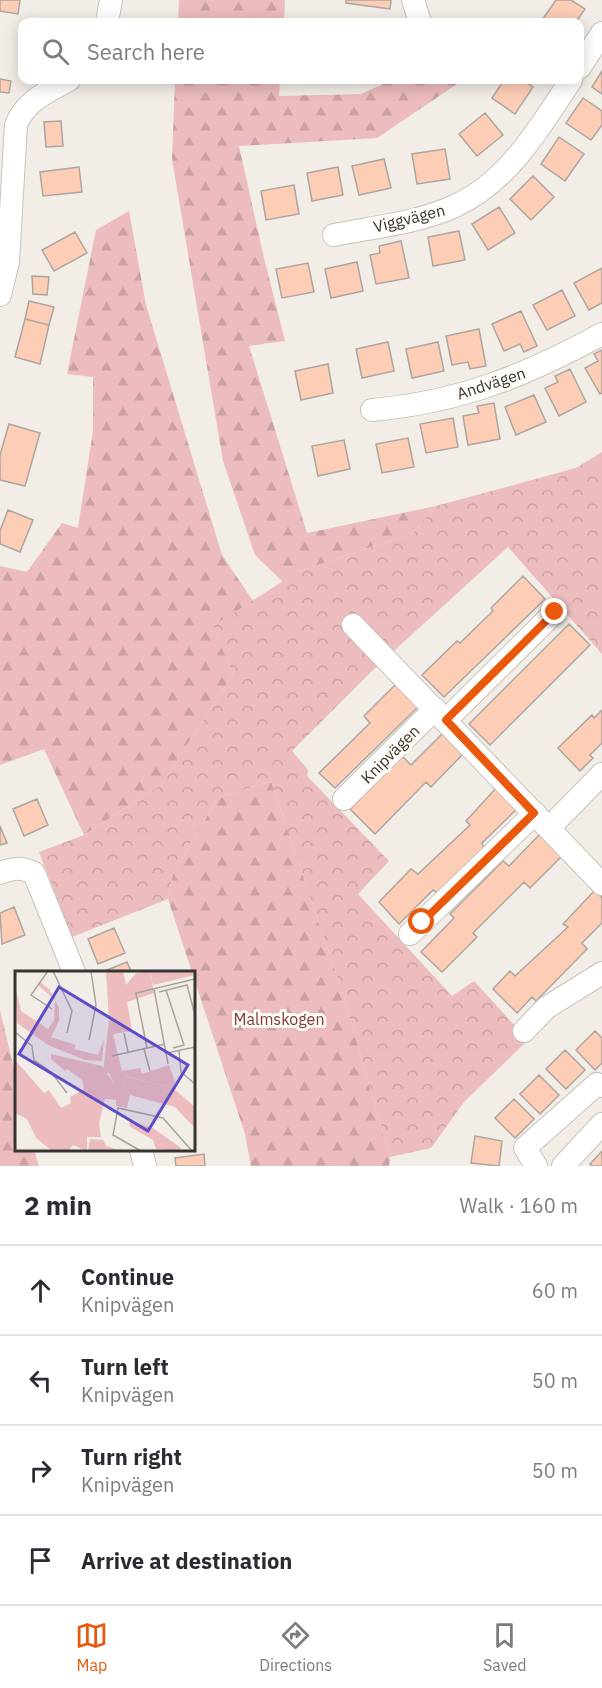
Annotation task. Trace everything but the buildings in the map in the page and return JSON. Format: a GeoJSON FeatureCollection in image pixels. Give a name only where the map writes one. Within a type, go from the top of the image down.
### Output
{"type":"FeatureCollection","features":[{"type":"Feature","properties":{"kind":"street"},"geometry":{"type":"LineString","coordinates":[[108,18],[111,0]]}},
{"type":"Feature","properties":{"kind":"street"},"geometry":{"type":"LineString","coordinates":[[413,0],[419,18]]}},
{"type":"Feature","properties":{"kind":"street"},"geometry":{"type":"LineString","coordinates":[[584,60],[602,33]]}},
{"type":"Feature","properties":{"kind":"street"},"geometry":{"type":"LineString","coordinates":[[0,295],[8,262],[16,125],[26,106],[62,84]]}},
{"type":"Feature","properties":{"kind":"street","name":"Viggvägen"},"geometry":{"type":"LineString","coordinates":[[334,235],[432,214],[455,206],[475,194],[494,179],[528,144],[568,84]]}},
{"type":"Feature","properties":{"kind":"street","name":"Andvägen"},"geometry":{"type":"LineString","coordinates":[[372,410],[410,407],[483,389],[546,363],[602,334]]}},
{"type":"Feature","properties":{"kind":"street","name":"Knipvägen"},"geometry":{"type":"LineString","coordinates":[[344,799],[555,612]]}},
{"type":"Feature","properties":{"kind":"street"},"geometry":{"type":"LineString","coordinates":[[353,625],[602,884]]}},
{"type":"Feature","properties":{"kind":"street"},"geometry":{"type":"LineString","coordinates":[[410,934],[542,820],[602,774]]}},
{"type":"Feature","properties":{"kind":"street"},"geometry":{"type":"LineString","coordinates":[[0,873],[13,868],[25,869],[34,873],[74,971]]}},
{"type":"Feature","properties":{"kind":"street"},"geometry":{"type":"LineString","coordinates":[[524,1031],[546,1008],[601,976]]}},
{"type":"Feature","properties":{"kind":"street"},"geometry":{"type":"LineString","coordinates":[[536,1166],[525,1148],[597,1084],[602,1086]]}},
{"type":"Feature","properties":{"kind":"street"},"geometry":{"type":"LineString","coordinates":[[563,1166],[602,1124]]}},
{"type":"Feature","properties":{"kind":"street"},"geometry":{"type":"LineString","coordinates":[[141,1151],[145,1166]]}},
{"type":"Feature","properties":{"kind":"green space"},"geometry":{"type":"Polygon","coordinates":[[[179,0],[285,0],[284,18],[178,18],[179,0]]]}},
{"type":"Feature","properties":{"kind":"green space"},"geometry":{"type":"Polygon","coordinates":[[[175,84],[280,84],[279,96],[361,94],[383,84],[457,84],[377,138],[239,146],[285,341],[249,346],[307,533],[436,506],[413,533],[297,572],[283,582],[255,555],[223,461],[172,159],[175,84]]]}},
{"type":"Feature","properties":{"kind":"green space"},"geometry":{"type":"Polygon","coordinates":[[[129,211],[146,305],[222,555],[253,601],[213,626],[233,674],[162,784],[84,835],[44,749],[0,765],[0,566],[27,572],[62,523],[78,528],[93,431],[93,377],[67,374],[96,230],[129,211]]]}},
{"type":"Feature","properties":{"kind":"green space"},"geometry":{"type":"Polygon","coordinates":[[[602,452],[602,654],[508,547],[374,669],[292,751],[308,770],[307,776],[389,861],[358,894],[452,996],[474,981],[517,1028],[525,1043],[464,1102],[431,1148],[390,1157],[344,997],[271,781],[218,798],[173,873],[168,899],[72,937],[39,852],[84,835],[162,784],[233,674],[213,626],[297,572],[413,533],[436,506],[576,468],[602,452]]]}},
{"type":"Feature","properties":{"kind":"green space","name":"Malmskogen"},"geometry":{"type":"Polygon","coordinates":[[[271,781],[344,997],[390,1157],[389,1166],[251,1166],[245,1134],[195,981],[195,971],[192,971],[168,899],[173,873],[218,798],[271,781]]]}},
{"type":"Feature","properties":{"kind":"green space"},"geometry":{"type":"Polygon","coordinates":[[[0,1010],[15,1073],[15,1151],[34,1151],[39,1166],[0,1166],[0,1010]]]}},
{"type":"Feature","properties":{"kind":"route"},"geometry":{"type":"LineString","coordinates":[[422,922],[534,813],[446,720],[555,612]]}}]}
